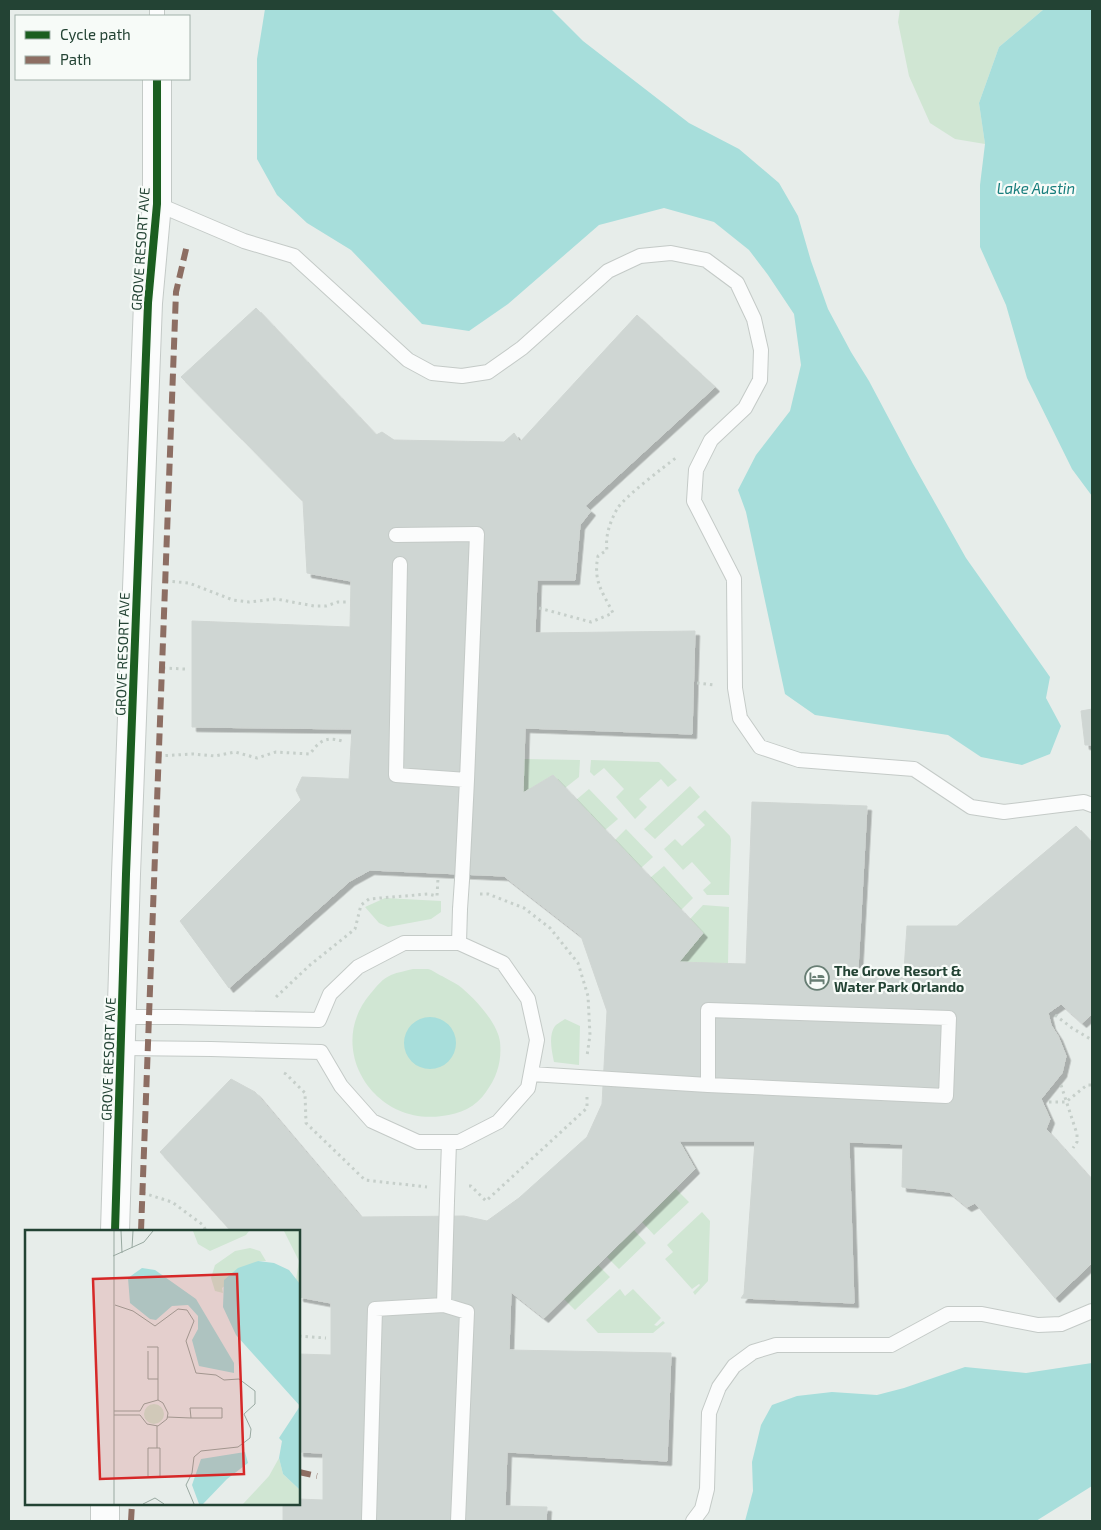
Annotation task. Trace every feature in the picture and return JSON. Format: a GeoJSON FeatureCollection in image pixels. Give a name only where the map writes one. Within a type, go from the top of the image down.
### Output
{"type":"FeatureCollection","features":[{"type":"Feature","properties":{"kind":"street","name":"GROVE RESORT AVE"},"geometry":{"type":"LineString","coordinates":[[115,1230],[148,303],[157,204],[157,80]]}},
{"type":"Feature","properties":{"kind":"street"},"geometry":{"type":"LineString","coordinates":[[105,1505],[105,1521]]}},
{"type":"Feature","properties":{"kind":"lane"},"geometry":{"type":"LineString","coordinates":[[157,204],[244,241],[294,256],[408,360],[432,373],[462,376],[488,372],[522,348],[608,271],[640,256],[671,252],[706,260],[737,283],[754,319],[761,350],[760,380],[745,408],[711,440],[696,470],[694,501],[734,579],[735,688],[740,718],[760,748],[799,760],[914,769],[971,807],[1004,812],[1084,802],[1092,805]]}},
{"type":"Feature","properties":{"kind":"lane"},"geometry":{"type":"LineString","coordinates":[[396,535],[477,534],[459,943]]}},
{"type":"Feature","properties":{"kind":"lane"},"geometry":{"type":"LineString","coordinates":[[400,564],[396,775],[466,780]]}},
{"type":"Feature","properties":{"kind":"lane"},"geometry":{"type":"LineString","coordinates":[[122,1018],[187,1017],[319,1020],[330,994],[358,966],[404,943],[459,943],[503,963],[528,999],[537,1040],[528,1088],[498,1122],[459,1142],[418,1142],[372,1121],[341,1086],[321,1052],[210,1048],[122,1048]]}},
{"type":"Feature","properties":{"kind":"lane"},"geometry":{"type":"LineString","coordinates":[[530,1074],[708,1085],[946,1096],[949,1018],[708,1010],[708,1085]]}},
{"type":"Feature","properties":{"kind":"lane"},"geometry":{"type":"LineString","coordinates":[[444,1305],[449,1142]]}},
{"type":"Feature","properties":{"kind":"lane"},"geometry":{"type":"LineString","coordinates":[[369,1519],[376,1309],[444,1305],[467,1312],[458,1521]]}},
{"type":"Feature","properties":{"kind":"lane"},"geometry":{"type":"LineString","coordinates":[[693,1521],[702,1509],[707,1489],[709,1413],[719,1387],[734,1366],[753,1352],[776,1345],[891,1345],[948,1314],[982,1314],[1038,1326],[1061,1324],[1092,1311]]}},
{"type":"Feature","properties":{"kind":"path"},"geometry":{"type":"LineString","coordinates":[[539,608],[591,622],[613,613],[596,580],[596,566],[598,556],[607,550],[606,539],[618,508],[669,463],[686,451],[707,449]]}},
{"type":"Feature","properties":{"kind":"path"},"geometry":{"type":"LineString","coordinates":[[166,581],[189,584],[233,600],[249,602],[276,599],[314,606],[326,606],[338,602],[347,602]]}},
{"type":"Feature","properties":{"kind":"path"},"geometry":{"type":"LineString","coordinates":[[163,668],[186,669]]}},
{"type":"Feature","properties":{"kind":"path"},"geometry":{"type":"LineString","coordinates":[[159,756],[193,754],[215,756],[235,752],[257,758],[276,752],[310,754],[317,744],[332,738],[342,741]]}},
{"type":"Feature","properties":{"kind":"path"},"geometry":{"type":"LineString","coordinates":[[437,896],[438,878]]}},
{"type":"Feature","properties":{"kind":"path"},"geometry":{"type":"LineString","coordinates":[[270,999],[276,997],[310,965],[355,929],[361,905],[369,899],[428,894],[446,896]]}},
{"type":"Feature","properties":{"kind":"path"},"geometry":{"type":"LineString","coordinates":[[463,1186],[471,1186],[486,1201],[588,1108],[586,1053],[590,1035],[588,996],[578,962],[550,928],[524,908],[488,894],[471,895]]}},
{"type":"Feature","properties":{"kind":"path"},"geometry":{"type":"LineString","coordinates":[[1055,1015],[1092,1040]]}},
{"type":"Feature","properties":{"kind":"path"},"geometry":{"type":"LineString","coordinates":[[279,1072],[286,1074],[305,1093],[306,1123],[365,1180],[430,1187]]}},
{"type":"Feature","properties":{"kind":"path"},"geometry":{"type":"LineString","coordinates":[[1061,1085],[1077,1134],[1077,1142],[1073,1148]]}},
{"type":"Feature","properties":{"kind":"path"},"geometry":{"type":"LineString","coordinates":[[1049,1102],[1066,1102],[1087,1085],[1092,1085]]}},
{"type":"Feature","properties":{"kind":"path"},"geometry":{"type":"LineString","coordinates":[[142,1192],[172,1202],[203,1224],[206,1230]]}},
{"type":"Feature","properties":{"kind":"path"},"geometry":{"type":"LineString","coordinates":[[300,1336],[326,1338]]}},
{"type":"Feature","properties":{"kind":"green space"},"geometry":{"type":"Polygon","coordinates":[[[900,9],[1044,9],[999,47],[979,103],[985,144],[955,139],[930,123],[909,76],[898,22],[900,9]]]}},
{"type":"Feature","properties":{"kind":"green space"},"geometry":{"type":"Polygon","coordinates":[[[524,759],[580,760],[579,777],[565,788],[553,775],[523,793],[524,759]]]}},
{"type":"Feature","properties":{"kind":"green space"},"geometry":{"type":"Polygon","coordinates":[[[591,760],[659,762],[677,780],[668,787],[661,779],[639,799],[647,807],[635,819],[616,797],[624,789],[604,768],[594,776],[590,772],[591,760]]]}},
{"type":"Feature","properties":{"kind":"green space"},"geometry":{"type":"Polygon","coordinates":[[[690,786],[700,797],[655,839],[644,829],[690,786]]]}},
{"type":"Feature","properties":{"kind":"green space"},"geometry":{"type":"Polygon","coordinates":[[[589,789],[618,819],[605,830],[576,800],[589,789]]]}},
{"type":"Feature","properties":{"kind":"green space"},"geometry":{"type":"Polygon","coordinates":[[[705,810],[730,836],[729,895],[707,895],[703,890],[711,883],[692,862],[683,870],[664,849],[675,839],[682,846],[705,825],[697,817],[705,810]]]}},
{"type":"Feature","properties":{"kind":"green space"},"geometry":{"type":"Polygon","coordinates":[[[626,829],[653,857],[641,868],[615,840],[626,829]]]}},
{"type":"Feature","properties":{"kind":"green space"},"geometry":{"type":"Polygon","coordinates":[[[664,866],[693,898],[681,910],[650,878],[664,866]]]}},
{"type":"Feature","properties":{"kind":"green space"},"geometry":{"type":"Polygon","coordinates":[[[385,898],[441,901],[441,912],[431,919],[388,927],[379,923],[365,907],[385,898]]]}},
{"type":"Feature","properties":{"kind":"green space"},"geometry":{"type":"Polygon","coordinates":[[[703,905],[729,907],[728,964],[679,962],[703,933],[690,919],[703,905]]]}},
{"type":"Feature","properties":{"kind":"green space"},"geometry":{"type":"Polygon","coordinates":[[[413,969],[428,969],[458,985],[484,1010],[498,1035],[500,1056],[493,1081],[477,1102],[455,1114],[417,1116],[395,1109],[377,1096],[363,1078],[355,1058],[353,1036],[358,1014],[371,993],[388,977],[413,969]]]}},
{"type":"Feature","properties":{"kind":"green space"},"geometry":{"type":"Polygon","coordinates":[[[565,1019],[580,1026],[579,1065],[554,1062],[551,1044],[553,1030],[555,1026],[565,1019]]]}},
{"type":"Feature","properties":{"kind":"green space"},"geometry":{"type":"Polygon","coordinates":[[[676,1189],[689,1202],[654,1235],[642,1222],[676,1189]]]}},
{"type":"Feature","properties":{"kind":"green space"},"geometry":{"type":"Polygon","coordinates":[[[702,1212],[710,1221],[708,1281],[695,1295],[693,1292],[700,1285],[692,1289],[665,1259],[673,1252],[667,1245],[702,1212]]]}},
{"type":"Feature","properties":{"kind":"green space"},"geometry":{"type":"Polygon","coordinates":[[[634,1230],[646,1243],[619,1269],[607,1257],[634,1230]]]}},
{"type":"Feature","properties":{"kind":"green space"},"geometry":{"type":"Polygon","coordinates":[[[598,1265],[610,1277],[575,1310],[564,1299],[598,1265]]]}},
{"type":"Feature","properties":{"kind":"green space"},"geometry":{"type":"Polygon","coordinates":[[[620,1289],[625,1296],[633,1289],[661,1318],[654,1325],[657,1326],[663,1321],[665,1323],[653,1333],[598,1333],[586,1320],[620,1289]]]}},
{"type":"Feature","properties":{"kind":"water"},"geometry":{"type":"Polygon","coordinates":[[[265,9],[551,9],[583,41],[689,123],[739,149],[779,183],[798,216],[828,309],[851,352],[869,381],[966,558],[1050,677],[1046,698],[1061,726],[1050,754],[1022,765],[981,757],[948,735],[815,715],[785,694],[746,512],[738,490],[756,455],[790,411],[801,365],[794,314],[749,250],[714,222],[664,208],[599,225],[508,304],[469,331],[422,324],[351,250],[307,223],[277,195],[257,159],[257,59],[265,9]]]}},
{"type":"Feature","properties":{"kind":"water","name":"Lake Austin"},"geometry":{"type":"Polygon","coordinates":[[[1044,9],[1092,9],[1092,496],[1072,469],[1027,378],[1006,305],[980,247],[980,185],[985,144],[979,103],[999,47],[1044,9]]]}},
{"type":"Feature","properties":{"kind":"water"},"geometry":{"type":"Polygon","coordinates":[[[430,1017],[440,1019],[448,1025],[454,1033],[456,1043],[454,1053],[448,1061],[440,1067],[430,1069],[420,1067],[412,1061],[406,1053],[404,1043],[406,1033],[412,1025],[420,1019],[430,1017]]]}},
{"type":"Feature","properties":{"kind":"water"},"geometry":{"type":"Polygon","coordinates":[[[1092,1363],[1092,1486],[1036,1521],[745,1521],[753,1491],[752,1462],[761,1425],[772,1405],[797,1396],[832,1392],[877,1395],[904,1388],[965,1367],[1026,1373],[1092,1363]]]}},
{"type":"Feature","properties":{"kind":"building"},"geometry":{"type":"Polygon","coordinates":[[[256,308],[376,435],[382,432],[394,440],[504,442],[514,433],[520,442],[637,315],[715,387],[585,506],[591,511],[580,525],[575,580],[537,580],[535,633],[695,631],[692,734],[525,728],[523,793],[553,775],[703,933],[679,962],[746,964],[752,802],[867,806],[858,969],[904,970],[907,926],[957,926],[1076,826],[1092,843],[1092,1017],[1091,1015],[1082,1023],[1061,1004],[1048,1013],[1051,1025],[1058,1036],[1066,1056],[1062,1073],[1041,1099],[1050,1119],[1046,1129],[1092,1180],[1092,1263],[1055,1298],[975,1203],[967,1207],[949,1192],[902,1187],[903,1144],[849,1142],[854,1303],[741,1298],[744,1294],[755,1141],[679,1141],[695,1169],[544,1318],[511,1292],[509,1350],[671,1353],[667,1461],[507,1452],[505,1506],[547,1507],[546,1521],[283,1521],[283,1505],[300,1505],[300,1499],[323,1500],[323,1453],[300,1452],[300,1354],[331,1355],[331,1303],[300,1297],[300,1230],[230,1230],[160,1152],[231,1079],[255,1092],[361,1217],[464,1216],[487,1221],[519,1198],[587,1137],[602,1104],[607,1011],[581,936],[504,876],[370,870],[350,881],[229,988],[180,921],[301,800],[296,790],[302,777],[349,779],[352,729],[192,727],[192,621],[350,627],[351,581],[307,573],[303,501],[181,377],[256,308]]]}},
{"type":"Feature","properties":{"kind":"building"},"geometry":{"type":"Polygon","coordinates":[[[1092,709],[1092,745],[1085,745],[1081,711],[1092,709]]]}},
{"type":"Feature","properties":{"kind":"marked path"},"geometry":{"type":"LineString","coordinates":[[141,1230],[176,292],[187,245]]}},
{"type":"Feature","properties":{"kind":"marked path"},"geometry":{"type":"LineString","coordinates":[[300,1472],[317,1476]]}},
{"type":"Feature","properties":{"kind":"marked path"},"geometry":{"type":"LineString","coordinates":[[131,1521],[132,1505]]}},
{"type":"Feature","properties":{"kind":"cycle path"},"geometry":{"type":"LineString","coordinates":[[115,1230],[126,874],[148,303],[157,204],[157,80]]}},
{"type":"Feature","properties":{"kind":"place","name":"The Grove Resort & Water Park Orlando"},"geometry":{"type":"Point","coordinates":[817,978]}}]}
